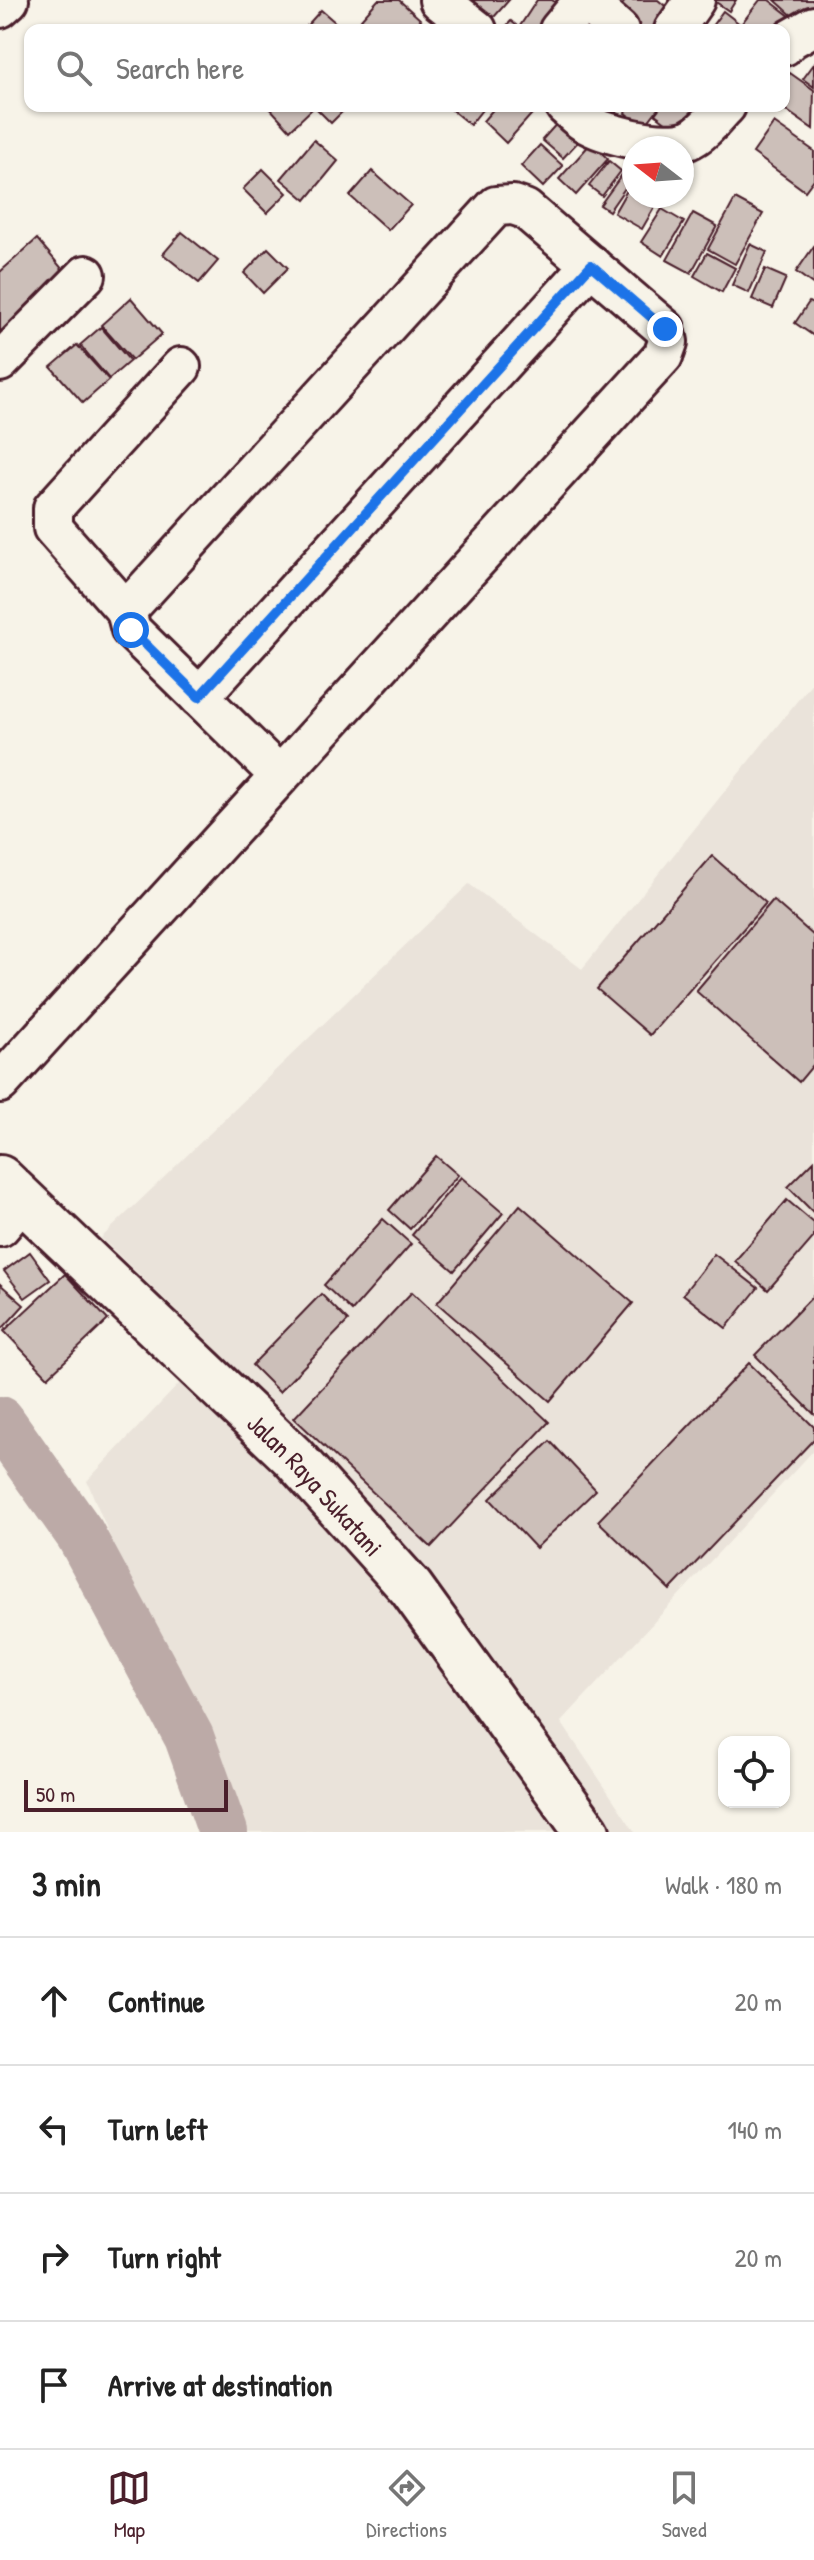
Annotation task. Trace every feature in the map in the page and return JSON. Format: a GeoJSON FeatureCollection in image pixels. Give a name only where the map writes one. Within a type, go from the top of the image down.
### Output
{"type":"FeatureCollection","features":[{"type":"Feature","properties":{"kind":"main road","name":"Jalan Raya Sukatani"},"geometry":{"type":"LineString","coordinates":[[8,1202],[292,1456],[411,1588],[587,1832]]}},
{"type":"Feature","properties":{"kind":"street"},"geometry":{"type":"LineString","coordinates":[[0,8],[9,0]]}},
{"type":"Feature","properties":{"kind":"street"},"geometry":{"type":"LineString","coordinates":[[439,0],[469,24]]}},
{"type":"Feature","properties":{"kind":"street"},"geometry":{"type":"LineString","coordinates":[[564,24],[585,0],[612,24]]}},
{"type":"Feature","properties":{"kind":"street"},"geometry":{"type":"LineString","coordinates":[[678,24],[695,0]]}},
{"type":"Feature","properties":{"kind":"street"},"geometry":{"type":"LineString","coordinates":[[790,40],[814,26]]}},
{"type":"Feature","properties":{"kind":"street"},"geometry":{"type":"LineString","coordinates":[[572,112],[586,123],[633,139],[676,143],[699,134],[720,112]]}},
{"type":"Feature","properties":{"kind":"street"},"geometry":{"type":"LineString","coordinates":[[0,1083],[663,356],[668,342],[665,329],[525,209],[513,205],[496,206],[126,611]]}},
{"type":"Feature","properties":{"kind":"street"},"geometry":{"type":"LineString","coordinates":[[199,697],[591,265]]}},
{"type":"Feature","properties":{"kind":"street"},"geometry":{"type":"LineString","coordinates":[[0,362],[86,275]]}},
{"type":"Feature","properties":{"kind":"street"},"geometry":{"type":"LineString","coordinates":[[181,367],[53,508],[53,528],[126,611],[131,630],[280,776]]}},
{"type":"Feature","properties":{"kind":"shaded area"},"geometry":{"type":"Polygon","coordinates":[[[814,680],[814,1450],[561,1722],[635,1832],[233,1832],[87,1481],[214,1347],[101,1238],[469,884],[582,969],[814,680]]]}},
{"type":"Feature","properties":{"kind":"building"},"geometry":{"type":"Polygon","coordinates":[[[378,0],[399,0],[421,20],[417,24],[366,24],[361,19],[378,0]]]}},
{"type":"Feature","properties":{"kind":"building"},"geometry":{"type":"Polygon","coordinates":[[[457,0],[509,0],[486,24],[457,0]]]}},
{"type":"Feature","properties":{"kind":"building"},"geometry":{"type":"Polygon","coordinates":[[[537,0],[552,0],[563,8],[552,24],[521,24],[537,0]]]}},
{"type":"Feature","properties":{"kind":"building"},"geometry":{"type":"Polygon","coordinates":[[[626,0],[658,0],[677,16],[671,24],[615,24],[610,20],[626,0]]]}},
{"type":"Feature","properties":{"kind":"building"},"geometry":{"type":"Polygon","coordinates":[[[713,0],[736,0],[729,11],[713,0]]]}},
{"type":"Feature","properties":{"kind":"building"},"geometry":{"type":"Polygon","coordinates":[[[760,0],[769,0],[791,17],[786,24],[742,23],[760,0]]]}},
{"type":"Feature","properties":{"kind":"building"},"geometry":{"type":"Polygon","coordinates":[[[775,0],[814,0],[814,18],[806,28],[775,0]]]}},
{"type":"Feature","properties":{"kind":"building"},"geometry":{"type":"Polygon","coordinates":[[[321,10],[337,24],[308,24],[321,10]]]}},
{"type":"Feature","properties":{"kind":"building"},"geometry":{"type":"Polygon","coordinates":[[[723,11],[740,24],[713,24],[723,11]]]}},
{"type":"Feature","properties":{"kind":"building"},"geometry":{"type":"Polygon","coordinates":[[[814,64],[814,87],[803,79],[814,64]]]}},
{"type":"Feature","properties":{"kind":"building"},"geometry":{"type":"Polygon","coordinates":[[[790,73],[814,90],[813,129],[789,112],[790,73]]]}},
{"type":"Feature","properties":{"kind":"building"},"geometry":{"type":"Polygon","coordinates":[[[274,112],[309,112],[290,130],[274,112]]]}},
{"type":"Feature","properties":{"kind":"building"},"geometry":{"type":"Polygon","coordinates":[[[320,112],[342,112],[331,123],[320,112]]]}},
{"type":"Feature","properties":{"kind":"building"},"geometry":{"type":"Polygon","coordinates":[[[454,112],[480,112],[470,125],[454,112]]]}},
{"type":"Feature","properties":{"kind":"building"},"geometry":{"type":"Polygon","coordinates":[[[491,112],[534,112],[506,143],[483,121],[491,112]]]}},
{"type":"Feature","properties":{"kind":"building"},"geometry":{"type":"Polygon","coordinates":[[[567,112],[588,131],[563,158],[542,140],[567,112]]]}},
{"type":"Feature","properties":{"kind":"building"},"geometry":{"type":"Polygon","coordinates":[[[585,112],[617,112],[605,128],[585,112]]]}},
{"type":"Feature","properties":{"kind":"building"},"geometry":{"type":"Polygon","coordinates":[[[626,112],[655,112],[644,127],[626,112]]]}},
{"type":"Feature","properties":{"kind":"building"},"geometry":{"type":"Polygon","coordinates":[[[656,112],[705,112],[685,136],[655,114],[656,112]]]}},
{"type":"Feature","properties":{"kind":"building"},"geometry":{"type":"Polygon","coordinates":[[[774,123],[814,151],[814,179],[805,191],[753,153],[774,123]]]}},
{"type":"Feature","properties":{"kind":"building"},"geometry":{"type":"Polygon","coordinates":[[[314,140],[338,161],[306,200],[281,179],[314,140]]]}},
{"type":"Feature","properties":{"kind":"building"},"geometry":{"type":"Polygon","coordinates":[[[591,143],[608,159],[576,195],[559,179],[591,143]]]}},
{"type":"Feature","properties":{"kind":"building"},"geometry":{"type":"Polygon","coordinates":[[[540,145],[563,166],[543,187],[521,166],[540,145]]]}},
{"type":"Feature","properties":{"kind":"building"},"geometry":{"type":"Polygon","coordinates":[[[609,161],[621,171],[602,196],[589,186],[609,161]]]}},
{"type":"Feature","properties":{"kind":"building"},"geometry":{"type":"Polygon","coordinates":[[[263,169],[287,193],[267,213],[243,189],[263,169]]]}},
{"type":"Feature","properties":{"kind":"building"},"geometry":{"type":"Polygon","coordinates":[[[372,171],[411,205],[388,230],[350,196],[372,171]]]}},
{"type":"Feature","properties":{"kind":"building"},"geometry":{"type":"Polygon","coordinates":[[[622,175],[622,192],[609,211],[600,205],[622,175]]]}},
{"type":"Feature","properties":{"kind":"building"},"geometry":{"type":"Polygon","coordinates":[[[622,199],[622,208],[654,208],[642,229],[614,213],[622,199]]]}},
{"type":"Feature","properties":{"kind":"building"},"geometry":{"type":"Polygon","coordinates":[[[735,199],[763,214],[735,264],[708,249],[735,199]]]}},
{"type":"Feature","properties":{"kind":"building"},"geometry":{"type":"Polygon","coordinates":[[[662,209],[684,222],[663,256],[641,242],[662,209]]]}},
{"type":"Feature","properties":{"kind":"building"},"geometry":{"type":"Polygon","coordinates":[[[693,213],[717,226],[691,273],[667,260],[693,213]]]}},
{"type":"Feature","properties":{"kind":"building"},"geometry":{"type":"Polygon","coordinates":[[[182,232],[218,261],[199,283],[163,254],[182,232]]]}},
{"type":"Feature","properties":{"kind":"building"},"geometry":{"type":"Polygon","coordinates":[[[37,239],[74,283],[0,350],[0,272],[37,239]]]}},
{"type":"Feature","properties":{"kind":"building"},"geometry":{"type":"Polygon","coordinates":[[[750,244],[767,252],[749,293],[732,285],[750,244]]]}},
{"type":"Feature","properties":{"kind":"building"},"geometry":{"type":"Polygon","coordinates":[[[814,246],[814,285],[796,272],[814,246]]]}},
{"type":"Feature","properties":{"kind":"building"},"geometry":{"type":"Polygon","coordinates":[[[268,248],[288,268],[263,293],[244,273],[268,248]]]}},
{"type":"Feature","properties":{"kind":"building"},"geometry":{"type":"Polygon","coordinates":[[[707,253],[735,268],[722,292],[694,276],[707,253]]]}},
{"type":"Feature","properties":{"kind":"building"},"geometry":{"type":"Polygon","coordinates":[[[765,269],[786,278],[773,308],[752,299],[765,269]]]}},
{"type":"Feature","properties":{"kind":"building"},"geometry":{"type":"Polygon","coordinates":[[[131,298],[162,334],[132,360],[101,325],[131,298]]]}},
{"type":"Feature","properties":{"kind":"building"},"geometry":{"type":"Polygon","coordinates":[[[809,302],[814,305],[814,336],[795,323],[809,302]]]}},
{"type":"Feature","properties":{"kind":"building"},"geometry":{"type":"Polygon","coordinates":[[[101,327],[130,361],[109,379],[80,345],[101,327]]]}},
{"type":"Feature","properties":{"kind":"building"},"geometry":{"type":"Polygon","coordinates":[[[77,345],[109,380],[83,403],[51,367],[77,345]]]}},
{"type":"Feature","properties":{"kind":"building"},"geometry":{"type":"Polygon","coordinates":[[[712,856],[766,903],[650,1035],[597,989],[712,856]]]}},
{"type":"Feature","properties":{"kind":"building"},"geometry":{"type":"Polygon","coordinates":[[[773,900],[814,936],[814,1064],[799,1082],[696,991],[773,900]]]}},
{"type":"Feature","properties":{"kind":"building"},"geometry":{"type":"Polygon","coordinates":[[[436,1156],[458,1175],[410,1229],[389,1210],[436,1156]]]}},
{"type":"Feature","properties":{"kind":"building"},"geometry":{"type":"Polygon","coordinates":[[[814,1161],[814,1213],[788,1187],[814,1161]]]}},
{"type":"Feature","properties":{"kind":"building"},"geometry":{"type":"Polygon","coordinates":[[[461,1177],[503,1213],[454,1271],[412,1235],[461,1177]]]}},
{"type":"Feature","properties":{"kind":"building"},"geometry":{"type":"Polygon","coordinates":[[[787,1200],[814,1223],[814,1237],[768,1290],[735,1261],[787,1200]]]}},
{"type":"Feature","properties":{"kind":"building"},"geometry":{"type":"Polygon","coordinates":[[[520,1205],[633,1303],[550,1401],[437,1303],[520,1205]]]}},
{"type":"Feature","properties":{"kind":"building"},"geometry":{"type":"Polygon","coordinates":[[[383,1219],[411,1244],[352,1311],[324,1285],[383,1219]]]}},
{"type":"Feature","properties":{"kind":"building"},"geometry":{"type":"Polygon","coordinates":[[[30,1252],[50,1280],[25,1298],[4,1271],[30,1252]]]}},
{"type":"Feature","properties":{"kind":"building"},"geometry":{"type":"Polygon","coordinates":[[[714,1254],[758,1288],[726,1328],[683,1294],[714,1254]]]}},
{"type":"Feature","properties":{"kind":"building"},"geometry":{"type":"Polygon","coordinates":[[[65,1274],[108,1320],[48,1377],[4,1331],[65,1274]]]}},
{"type":"Feature","properties":{"kind":"building"},"geometry":{"type":"Polygon","coordinates":[[[0,1284],[24,1305],[3,1328],[0,1325],[0,1284]]]}},
{"type":"Feature","properties":{"kind":"building"},"geometry":{"type":"Polygon","coordinates":[[[412,1292],[549,1422],[431,1547],[294,1418],[412,1292]]]}},
{"type":"Feature","properties":{"kind":"building"},"geometry":{"type":"Polygon","coordinates":[[[321,1294],[348,1321],[279,1392],[252,1365],[321,1294]]]}},
{"type":"Feature","properties":{"kind":"building"},"geometry":{"type":"Polygon","coordinates":[[[814,1295],[814,1414],[755,1355],[814,1295]]]}},
{"type":"Feature","properties":{"kind":"building"},"geometry":{"type":"Polygon","coordinates":[[[749,1363],[814,1427],[814,1439],[670,1590],[598,1521],[749,1363]]]}},
{"type":"Feature","properties":{"kind":"building"},"geometry":{"type":"Polygon","coordinates":[[[550,1441],[596,1490],[536,1548],[490,1499],[550,1441]]]}},
{"type":"Feature","properties":{"kind":"waterway"},"geometry":{"type":"LineString","coordinates":[[0,1421],[80,1534],[189,1737],[223,1832]]}},
{"type":"Feature","properties":{"kind":"route"},"geometry":{"type":"LineString","coordinates":[[131,630],[199,697],[591,265],[665,329]]}}]}
